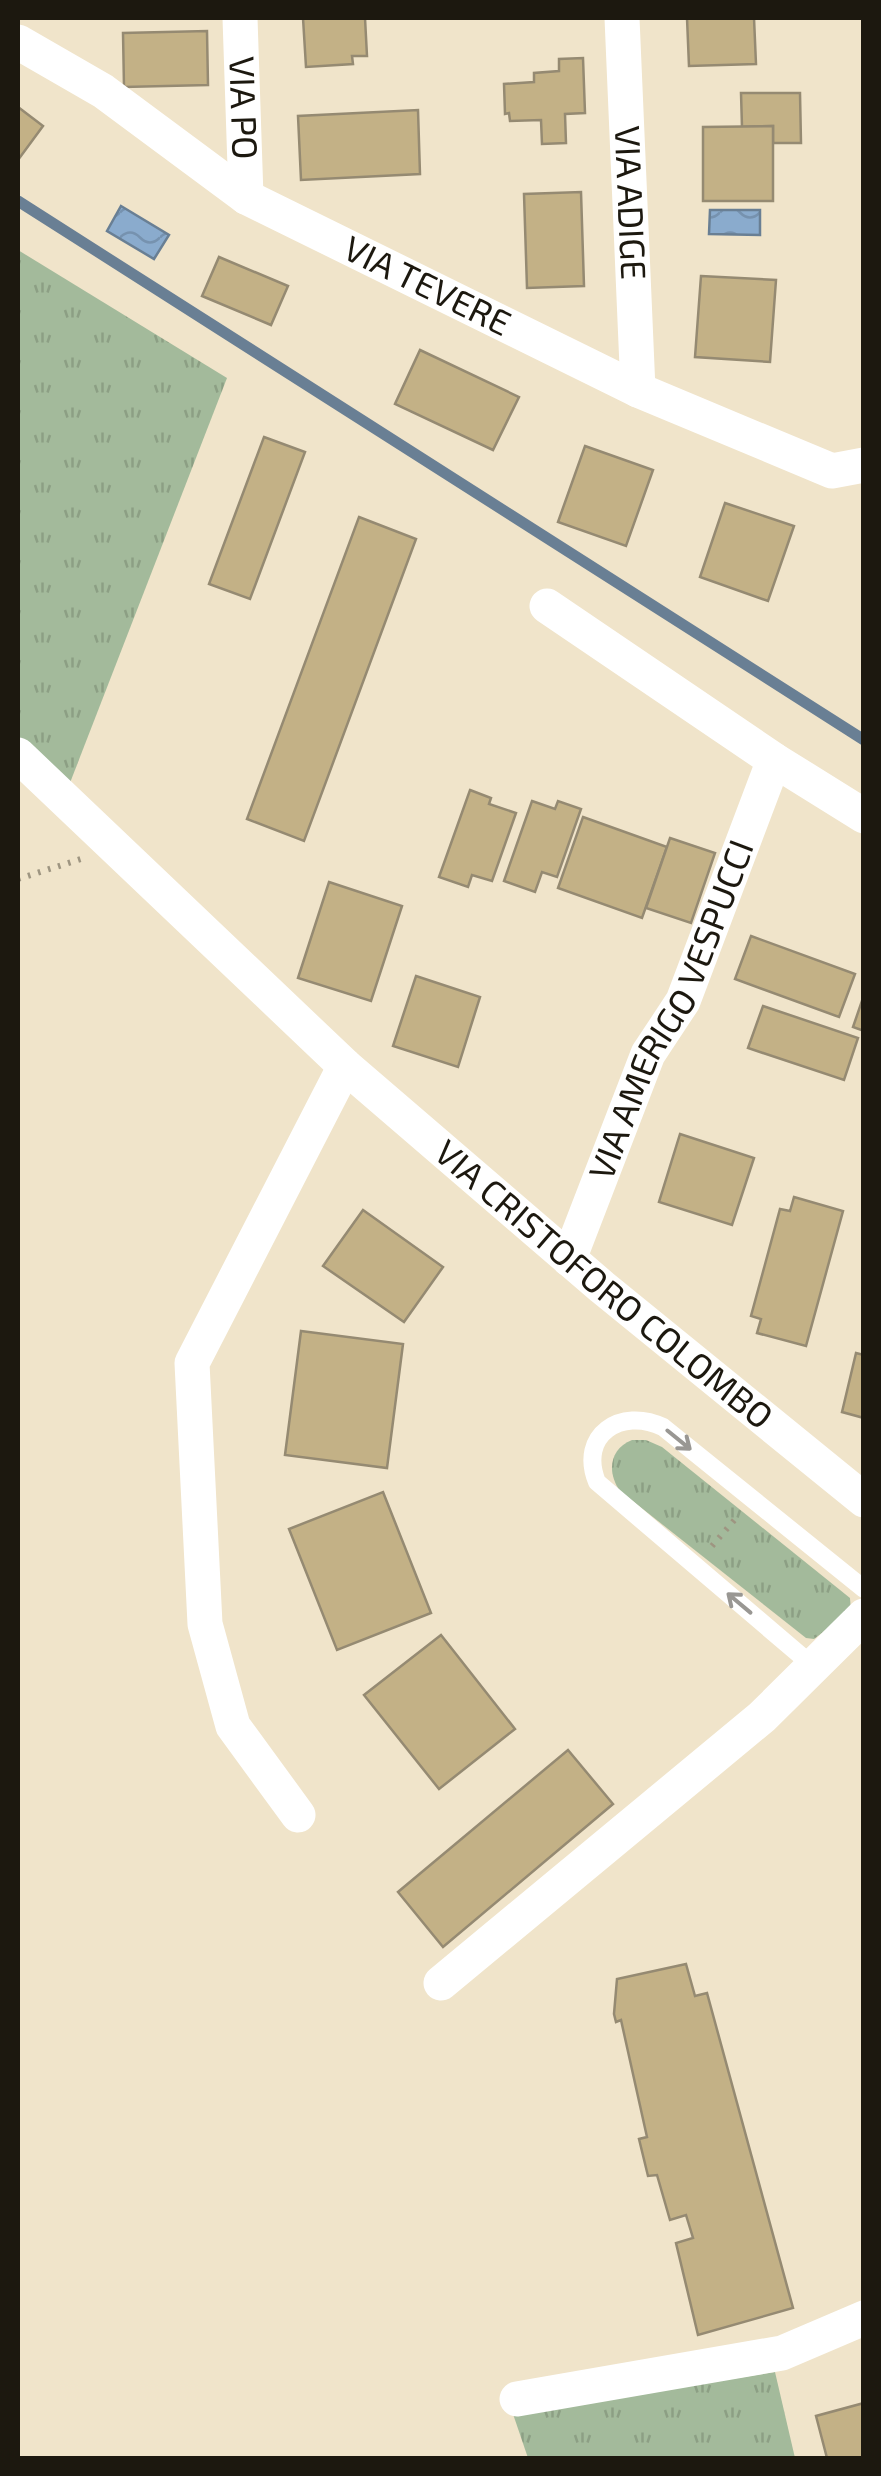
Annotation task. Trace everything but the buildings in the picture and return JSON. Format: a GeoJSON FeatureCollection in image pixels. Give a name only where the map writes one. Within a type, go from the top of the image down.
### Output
{"type":"FeatureCollection","features":[{"type":"Feature","properties":{"kind":"street","name":"VIA PO"},"geometry":{"type":"LineString","coordinates":[[240,18],[246,197]]}},
{"type":"Feature","properties":{"kind":"street","name":"VIA ADIGE"},"geometry":{"type":"LineString","coordinates":[[622,18],[638,390]]}},
{"type":"Feature","properties":{"kind":"street","name":"VIA TEVERE"},"geometry":{"type":"LineString","coordinates":[[18,42],[103,91],[246,197],[638,390],[832,471],[864,465]]}},
{"type":"Feature","properties":{"kind":"street"},"geometry":{"type":"LineString","coordinates":[[547,606],[774,760],[864,816]]}},
{"type":"Feature","properties":{"kind":"street","name":"VIA CRISTOFORO COLOMBO"},"geometry":{"type":"LineString","coordinates":[[18,756],[345,1066],[570,1259],[864,1500]]}},
{"type":"Feature","properties":{"kind":"street","name":"VIA AMERIGO VESPUCCI"},"geometry":{"type":"LineString","coordinates":[[570,1259],[648,1054],[682,1001],[774,760]]}},
{"type":"Feature","properties":{"kind":"street"},"geometry":{"type":"LineString","coordinates":[[298,1815],[233,1726],[205,1624],[192,1363],[345,1066]]}},
{"type":"Feature","properties":{"kind":"street"},"geometry":{"type":"LineString","coordinates":[[441,1983],[762,1717],[864,1616]]}},
{"type":"Feature","properties":{"kind":"street"},"geometry":{"type":"LineString","coordinates":[[517,2399],[782,2352],[864,2318]]}},
{"type":"Feature","properties":{"kind":"lane"},"geometry":{"type":"LineString","coordinates":[[813,1666],[597,1482],[591,1468],[598,1438],[620,1422],[634,1419],[663,1428],[864,1589]]}},
{"type":"Feature","properties":{"kind":"path"},"geometry":{"type":"LineString","coordinates":[[18,879],[116,848]]}},
{"type":"Feature","properties":{"kind":"path"},"geometry":{"type":"LineString","coordinates":[[695,1566],[752,1499]]}},
{"type":"Feature","properties":{"kind":"green space"},"geometry":{"type":"Polygon","coordinates":[[[18,250],[227,378],[61,806],[18,766],[18,250]]]}},
{"type":"Feature","properties":{"kind":"green space"},"geometry":{"type":"Polygon","coordinates":[[[632,1440],[646,1440],[662,1447],[850,1598],[851,1611],[814,1639],[806,1638],[620,1491],[613,1477],[612,1462],[619,1449],[632,1440]]]}},
{"type":"Feature","properties":{"kind":"green space"},"geometry":{"type":"Polygon","coordinates":[[[775,2372],[795,2458],[528,2458],[513,2414],[775,2372]]]}},
{"type":"Feature","properties":{"kind":"water"},"geometry":{"type":"Polygon","coordinates":[[[121,206],[169,235],[154,259],[107,231],[121,206]]]}},
{"type":"Feature","properties":{"kind":"water"},"geometry":{"type":"Polygon","coordinates":[[[710,210],[760,210],[760,235],[709,234],[710,210]]]}},
{"type":"Feature","properties":{"kind":"waterway"},"geometry":{"type":"LineString","coordinates":[[18,201],[864,740]]}}]}
